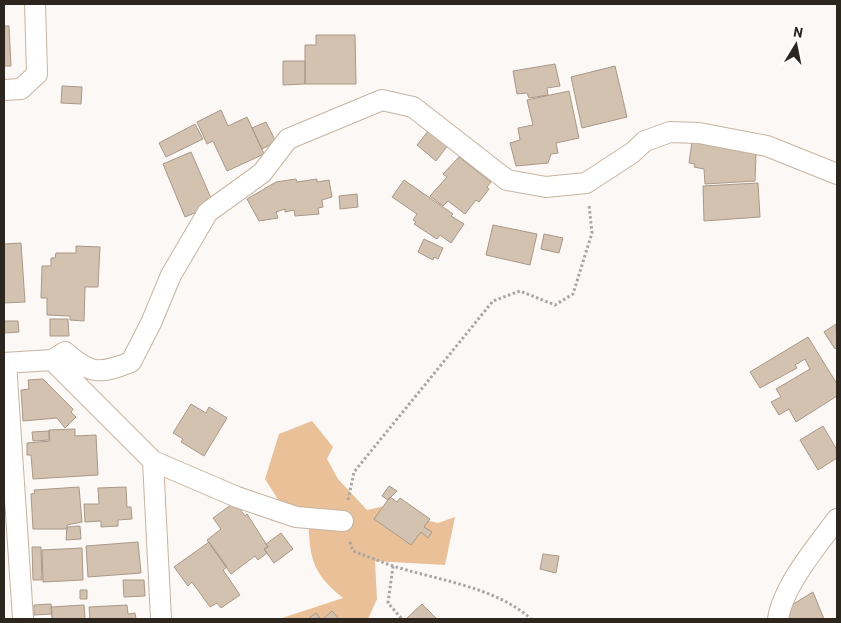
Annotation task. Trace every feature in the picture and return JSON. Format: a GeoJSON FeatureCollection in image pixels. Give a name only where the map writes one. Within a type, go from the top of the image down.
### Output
{"type":"FeatureCollection","features":[{"type":"Feature","properties":{"kind":"street"},"geometry":{"type":"LineString","coordinates":[[4,90],[21,89],[37,74],[35,4]]}},
{"type":"Feature","properties":{"kind":"street"},"geometry":{"type":"LineString","coordinates":[[22,619],[5,363],[52,360],[65,352],[82,367],[106,372],[131,362],[152,323],[171,275],[208,212],[262,172],[288,139],[382,100],[413,107],[507,180],[546,187],[586,183],[632,153],[645,141],[670,132],[699,132],[767,146],[837,174]]}},
{"type":"Feature","properties":{"kind":"street"},"geometry":{"type":"LineString","coordinates":[[52,360],[153,461],[237,497],[296,517],[344,521]]}},
{"type":"Feature","properties":{"kind":"street"},"geometry":{"type":"LineString","coordinates":[[153,461],[161,619]]}},
{"type":"Feature","properties":{"kind":"street"},"geometry":{"type":"LineString","coordinates":[[778,619],[779,610],[804,564],[837,519]]}},
{"type":"Feature","properties":{"kind":"path"},"geometry":{"type":"LineString","coordinates":[[531,619],[519,608],[466,586],[392,566],[353,551],[344,521],[354,472],[493,301],[520,290],[555,305],[573,294],[592,233],[586,183]]}},
{"type":"Feature","properties":{"kind":"path"},"geometry":{"type":"LineString","coordinates":[[392,566],[388,603],[402,619]]}},
{"type":"Feature","properties":{"kind":"shaded area"},"geometry":{"type":"Polygon","coordinates":[[[312,421],[333,447],[327,459],[338,479],[367,510],[402,502],[405,515],[438,523],[455,517],[445,565],[375,561],[377,599],[368,619],[279,619],[343,598],[323,579],[314,561],[311,551],[308,514],[284,509],[265,479],[279,434],[312,421]]]}},
{"type":"Feature","properties":{"kind":"building"},"geometry":{"type":"Polygon","coordinates":[[[4,26],[9,26],[11,66],[4,66],[4,26]]]}},
{"type":"Feature","properties":{"kind":"building"},"geometry":{"type":"Polygon","coordinates":[[[316,35],[355,35],[356,84],[305,84],[305,45],[316,45],[316,35]]]}},
{"type":"Feature","properties":{"kind":"building"},"geometry":{"type":"Polygon","coordinates":[[[283,61],[305,61],[305,84],[283,85],[283,61]]]}},
{"type":"Feature","properties":{"kind":"building"},"geometry":{"type":"Polygon","coordinates":[[[555,64],[560,86],[547,88],[548,95],[529,98],[527,93],[517,94],[513,71],[555,64]]]}},
{"type":"Feature","properties":{"kind":"building"},"geometry":{"type":"Polygon","coordinates":[[[615,66],[627,117],[582,128],[571,77],[615,66]]]}},
{"type":"Feature","properties":{"kind":"building"},"geometry":{"type":"Polygon","coordinates":[[[62,86],[82,87],[81,104],[61,103],[62,86]]]}},
{"type":"Feature","properties":{"kind":"building"},"geometry":{"type":"Polygon","coordinates":[[[569,91],[579,138],[556,143],[558,153],[551,154],[548,163],[516,166],[510,143],[520,140],[518,128],[533,125],[527,100],[569,91]]]}},
{"type":"Feature","properties":{"kind":"building"},"geometry":{"type":"Polygon","coordinates":[[[221,110],[228,126],[247,117],[264,154],[227,171],[213,141],[207,144],[197,122],[221,110]]]}},
{"type":"Feature","properties":{"kind":"building"},"geometry":{"type":"Polygon","coordinates":[[[266,122],[276,142],[262,149],[252,128],[266,122]]]}},
{"type":"Feature","properties":{"kind":"building"},"geometry":{"type":"Polygon","coordinates":[[[195,124],[203,139],[166,157],[159,143],[195,124]]]}},
{"type":"Feature","properties":{"kind":"building"},"geometry":{"type":"Polygon","coordinates":[[[429,130],[448,145],[436,161],[417,145],[429,130]]]}},
{"type":"Feature","properties":{"kind":"building"},"geometry":{"type":"Polygon","coordinates":[[[710,141],[748,149],[747,153],[756,154],[755,181],[705,184],[704,169],[694,167],[695,164],[689,163],[692,142],[710,145],[710,141]]]}},
{"type":"Feature","properties":{"kind":"building"},"geometry":{"type":"Polygon","coordinates":[[[191,152],[214,205],[185,217],[163,164],[191,152]]]}},
{"type":"Feature","properties":{"kind":"building"},"geometry":{"type":"Polygon","coordinates":[[[459,157],[491,182],[487,187],[489,189],[479,202],[476,200],[465,214],[448,201],[443,206],[430,196],[447,177],[443,174],[459,157]]]}},
{"type":"Feature","properties":{"kind":"building"},"geometry":{"type":"Polygon","coordinates":[[[296,179],[297,182],[317,179],[317,182],[329,180],[332,197],[322,200],[323,207],[318,208],[319,214],[295,216],[294,210],[285,212],[285,209],[276,212],[278,218],[259,221],[247,199],[276,182],[296,179]]]}},
{"type":"Feature","properties":{"kind":"building"},"geometry":{"type":"Polygon","coordinates":[[[404,180],[453,214],[451,216],[464,224],[451,243],[440,235],[437,239],[414,224],[416,222],[413,220],[417,214],[392,197],[404,180]]]}},
{"type":"Feature","properties":{"kind":"building"},"geometry":{"type":"Polygon","coordinates":[[[758,183],[760,217],[704,221],[703,186],[758,183]]]}},
{"type":"Feature","properties":{"kind":"building"},"geometry":{"type":"Polygon","coordinates":[[[357,194],[358,207],[340,209],[339,196],[357,194]]]}},
{"type":"Feature","properties":{"kind":"building"},"geometry":{"type":"Polygon","coordinates":[[[493,225],[537,234],[530,265],[486,255],[493,225]]]}},
{"type":"Feature","properties":{"kind":"building"},"geometry":{"type":"Polygon","coordinates":[[[544,234],[563,238],[559,253],[541,249],[544,234]]]}},
{"type":"Feature","properties":{"kind":"building"},"geometry":{"type":"Polygon","coordinates":[[[424,239],[443,248],[438,259],[434,257],[433,260],[418,252],[424,239]]]}},
{"type":"Feature","properties":{"kind":"building"},"geometry":{"type":"Polygon","coordinates":[[[21,243],[25,302],[4,303],[4,244],[21,243]]]}},
{"type":"Feature","properties":{"kind":"building"},"geometry":{"type":"Polygon","coordinates":[[[76,246],[100,247],[98,287],[85,287],[84,321],[70,320],[70,316],[47,315],[47,298],[41,298],[42,266],[51,266],[51,258],[55,258],[56,253],[76,253],[76,246]]]}},
{"type":"Feature","properties":{"kind":"building"},"geometry":{"type":"Polygon","coordinates":[[[50,319],[68,319],[69,336],[50,336],[50,319]]]}},
{"type":"Feature","properties":{"kind":"building"},"geometry":{"type":"Polygon","coordinates":[[[4,321],[18,321],[19,332],[4,333],[4,321]]]}},
{"type":"Feature","properties":{"kind":"building"},"geometry":{"type":"Polygon","coordinates":[[[836,324],[837,347],[835,349],[824,332],[836,324]]]}},
{"type":"Feature","properties":{"kind":"building"},"geometry":{"type":"Polygon","coordinates":[[[808,337],[837,384],[837,396],[796,422],[789,409],[779,415],[771,402],[781,397],[776,389],[810,369],[805,359],[795,365],[797,368],[760,388],[750,372],[808,337]]]}},
{"type":"Feature","properties":{"kind":"building"},"geometry":{"type":"Polygon","coordinates":[[[43,379],[73,409],[71,412],[76,417],[65,428],[57,418],[23,421],[21,390],[29,389],[28,380],[43,379]]]}},
{"type":"Feature","properties":{"kind":"building"},"geometry":{"type":"Polygon","coordinates":[[[191,404],[206,413],[209,407],[227,418],[204,456],[181,442],[183,439],[173,433],[191,404]]]}},
{"type":"Feature","properties":{"kind":"building"},"geometry":{"type":"Polygon","coordinates":[[[823,426],[837,450],[837,458],[818,470],[800,440],[823,426]]]}},
{"type":"Feature","properties":{"kind":"building"},"geometry":{"type":"Polygon","coordinates":[[[75,429],[75,436],[96,435],[98,475],[33,479],[31,455],[27,455],[27,443],[50,441],[49,430],[75,429]]]}},
{"type":"Feature","properties":{"kind":"building"},"geometry":{"type":"Polygon","coordinates":[[[49,431],[49,440],[33,441],[32,432],[49,431]]]}},
{"type":"Feature","properties":{"kind":"building"},"geometry":{"type":"Polygon","coordinates":[[[389,486],[397,491],[388,500],[382,496],[389,486]]]}},
{"type":"Feature","properties":{"kind":"building"},"geometry":{"type":"Polygon","coordinates":[[[79,487],[82,522],[67,525],[67,529],[33,529],[31,494],[35,493],[34,490],[79,487]]]}},
{"type":"Feature","properties":{"kind":"building"},"geometry":{"type":"Polygon","coordinates":[[[126,487],[127,507],[131,507],[132,519],[118,520],[118,526],[101,527],[101,521],[85,522],[84,504],[99,504],[98,488],[126,487]]]}},
{"type":"Feature","properties":{"kind":"building"},"geometry":{"type":"Polygon","coordinates":[[[390,497],[397,502],[400,498],[430,519],[424,527],[432,532],[428,538],[421,532],[411,545],[374,519],[390,497]]]}},
{"type":"Feature","properties":{"kind":"building"},"geometry":{"type":"Polygon","coordinates":[[[235,502],[245,516],[247,514],[268,547],[264,549],[267,553],[258,560],[255,556],[231,574],[207,540],[221,529],[213,518],[235,502]]]}},
{"type":"Feature","properties":{"kind":"building"},"geometry":{"type":"Polygon","coordinates":[[[80,526],[81,539],[66,540],[67,527],[80,526]]]}},
{"type":"Feature","properties":{"kind":"building"},"geometry":{"type":"Polygon","coordinates":[[[281,533],[293,549],[274,563],[264,549],[268,547],[266,544],[281,533]]]}},
{"type":"Feature","properties":{"kind":"building"},"geometry":{"type":"Polygon","coordinates":[[[138,542],[141,573],[88,577],[86,546],[138,542]]]}},
{"type":"Feature","properties":{"kind":"building"},"geometry":{"type":"Polygon","coordinates":[[[209,542],[227,567],[223,570],[240,595],[221,608],[217,603],[210,607],[192,582],[188,586],[174,567],[209,542]]]}},
{"type":"Feature","properties":{"kind":"building"},"geometry":{"type":"Polygon","coordinates":[[[32,547],[41,547],[42,580],[33,580],[32,547]]]}},
{"type":"Feature","properties":{"kind":"building"},"geometry":{"type":"Polygon","coordinates":[[[82,548],[83,580],[43,582],[42,550],[82,548]]]}},
{"type":"Feature","properties":{"kind":"building"},"geometry":{"type":"Polygon","coordinates":[[[543,554],[559,556],[556,573],[540,569],[543,554]]]}},
{"type":"Feature","properties":{"kind":"building"},"geometry":{"type":"Polygon","coordinates":[[[123,580],[144,580],[145,596],[124,597],[123,580]]]}},
{"type":"Feature","properties":{"kind":"building"},"geometry":{"type":"Polygon","coordinates":[[[80,590],[87,590],[87,599],[80,599],[80,590]]]}},
{"type":"Feature","properties":{"kind":"building"},"geometry":{"type":"Polygon","coordinates":[[[813,592],[824,619],[786,619],[790,606],[813,592]]]}},
{"type":"Feature","properties":{"kind":"building"},"geometry":{"type":"Polygon","coordinates":[[[51,604],[52,614],[34,615],[34,605],[51,604]]]}},
{"type":"Feature","properties":{"kind":"building"},"geometry":{"type":"Polygon","coordinates":[[[422,604],[437,619],[406,619],[422,604]]]}},
{"type":"Feature","properties":{"kind":"building"},"geometry":{"type":"Polygon","coordinates":[[[84,605],[85,619],[52,619],[51,607],[84,605]]]}},
{"type":"Feature","properties":{"kind":"building"},"geometry":{"type":"Polygon","coordinates":[[[127,605],[128,614],[135,613],[136,619],[90,619],[89,607],[127,605]]]}},
{"type":"Feature","properties":{"kind":"building"},"geometry":{"type":"Polygon","coordinates":[[[332,611],[339,619],[323,619],[332,611]]]}},
{"type":"Feature","properties":{"kind":"building"},"geometry":{"type":"Polygon","coordinates":[[[316,613],[320,618],[309,619],[309,618],[316,613]]]}}]}
